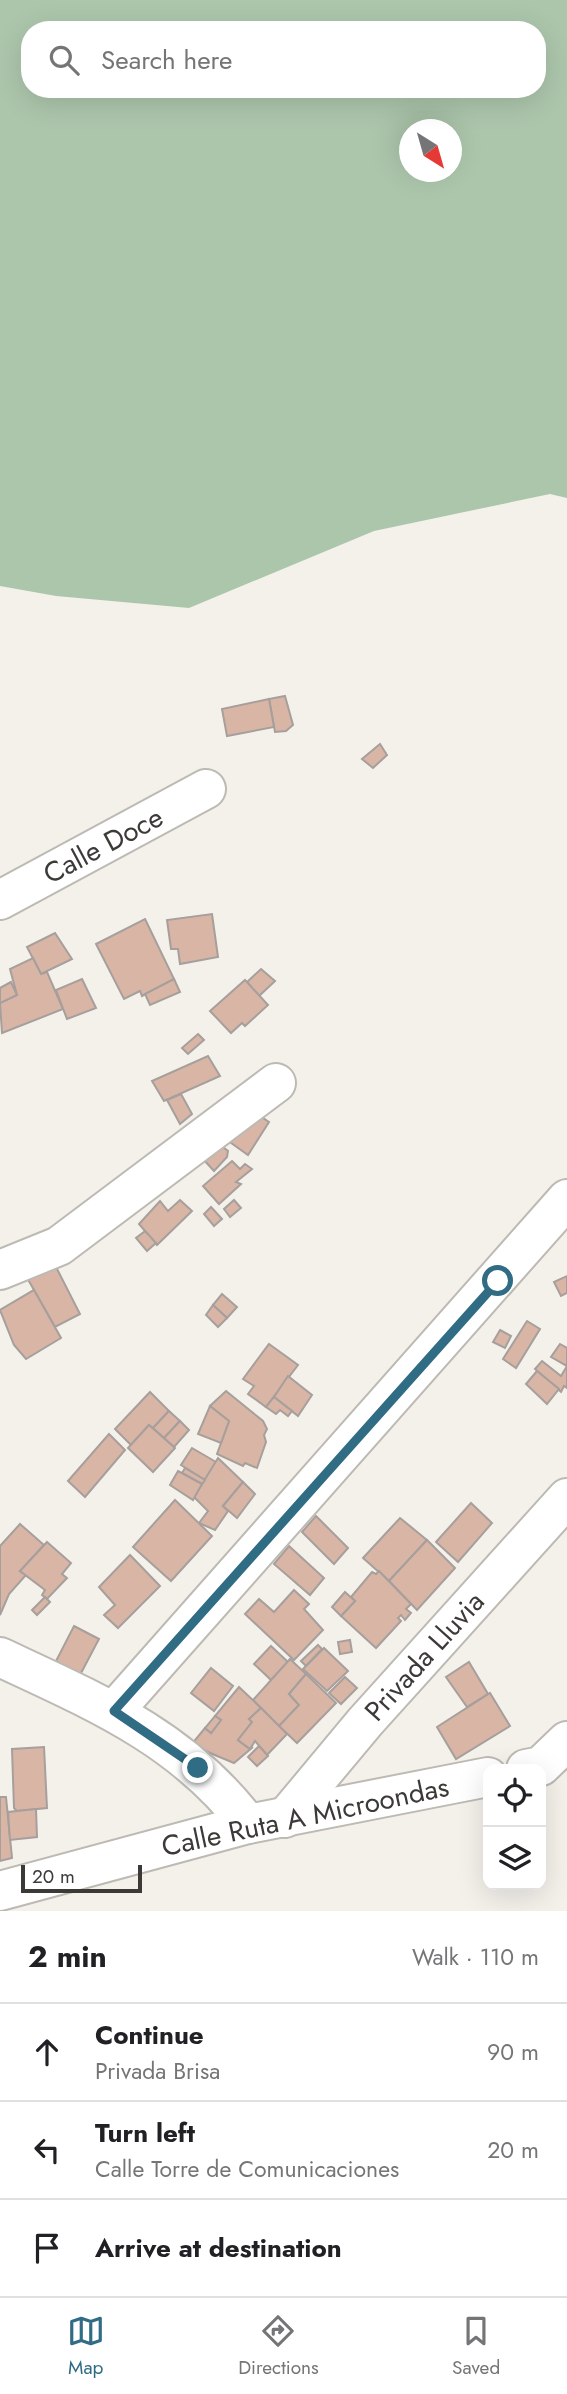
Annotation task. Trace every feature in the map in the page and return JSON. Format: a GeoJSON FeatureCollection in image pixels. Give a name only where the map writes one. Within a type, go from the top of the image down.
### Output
{"type":"FeatureCollection","features":[{"type":"Feature","properties":{"kind":"street","name":"Calle Doce"},"geometry":{"type":"LineString","coordinates":[[0,900],[206,789]]}},
{"type":"Feature","properties":{"kind":"street"},"geometry":{"type":"LineString","coordinates":[[0,1270],[59,1245],[276,1083]]}},
{"type":"Feature","properties":{"kind":"street"},"geometry":{"type":"LineString","coordinates":[[114,1711],[567,1199]]}},
{"type":"Feature","properties":{"kind":"street","name":"Privada Lluvia"},"geometry":{"type":"LineString","coordinates":[[285,1818],[365,1722],[567,1498]]}},
{"type":"Feature","properties":{"kind":"street"},"geometry":{"type":"LineString","coordinates":[[0,1657],[114,1711],[216,1783],[248,1824]]}},
{"type":"Feature","properties":{"kind":"street"},"geometry":{"type":"LineString","coordinates":[[543,1764],[567,1741]]}},
{"type":"Feature","properties":{"kind":"street","name":"Calle Ruta A Microondas"},"geometry":{"type":"LineString","coordinates":[[0,1892],[248,1824],[483,1778]]}},
{"type":"Feature","properties":{"kind":"green space"},"geometry":{"type":"Polygon","coordinates":[[[0,0],[567,0],[567,498],[550,494],[374,531],[189,608],[56,596],[0,586],[0,0]]]}},
{"type":"Feature","properties":{"kind":"building"},"geometry":{"type":"Polygon","coordinates":[[[285,696],[293,725],[286,731],[275,732],[269,699],[285,696]]]}},
{"type":"Feature","properties":{"kind":"building"},"geometry":{"type":"Polygon","coordinates":[[[269,699],[274,727],[227,736],[222,709],[269,699]]]}},
{"type":"Feature","properties":{"kind":"building"},"geometry":{"type":"Polygon","coordinates":[[[380,744],[387,755],[373,768],[362,759],[380,744]]]}},
{"type":"Feature","properties":{"kind":"building"},"geometry":{"type":"Polygon","coordinates":[[[212,914],[218,957],[180,964],[178,949],[171,949],[167,920],[212,914]]]}},
{"type":"Feature","properties":{"kind":"building"},"geometry":{"type":"Polygon","coordinates":[[[145,919],[174,979],[142,996],[140,991],[124,999],[96,944],[145,919]]]}},
{"type":"Feature","properties":{"kind":"building"},"geometry":{"type":"Polygon","coordinates":[[[55,933],[72,959],[41,974],[27,947],[55,933]]]}},
{"type":"Feature","properties":{"kind":"building"},"geometry":{"type":"Polygon","coordinates":[[[33,958],[41,974],[47,972],[63,1009],[2,1033],[0,1003],[17,995],[10,969],[33,958]]]}},
{"type":"Feature","properties":{"kind":"building"},"geometry":{"type":"Polygon","coordinates":[[[261,969],[275,981],[259,996],[247,982],[261,969]]]}},
{"type":"Feature","properties":{"kind":"building"},"geometry":{"type":"Polygon","coordinates":[[[82,979],[96,1008],[67,1019],[56,990],[82,979]]]}},
{"type":"Feature","properties":{"kind":"building"},"geometry":{"type":"Polygon","coordinates":[[[174,979],[180,992],[150,1005],[145,994],[174,979]]]}},
{"type":"Feature","properties":{"kind":"building"},"geometry":{"type":"Polygon","coordinates":[[[245,980],[268,1005],[245,1026],[242,1023],[231,1033],[210,1011],[245,980]]]}},
{"type":"Feature","properties":{"kind":"building"},"geometry":{"type":"Polygon","coordinates":[[[11,982],[17,995],[0,1003],[0,988],[11,982]]]}},
{"type":"Feature","properties":{"kind":"building"},"geometry":{"type":"Polygon","coordinates":[[[198,1034],[204,1040],[188,1054],[182,1048],[198,1034]]]}},
{"type":"Feature","properties":{"kind":"building"},"geometry":{"type":"Polygon","coordinates":[[[208,1056],[220,1076],[164,1101],[152,1081],[208,1056]]]}},
{"type":"Feature","properties":{"kind":"building"},"geometry":{"type":"Polygon","coordinates":[[[181,1094],[192,1114],[180,1124],[167,1100],[181,1094]]]}},
{"type":"Feature","properties":{"kind":"building"},"geometry":{"type":"Polygon","coordinates":[[[248,1108],[269,1122],[248,1155],[227,1140],[248,1108]]]}},
{"type":"Feature","properties":{"kind":"building"},"geometry":{"type":"Polygon","coordinates":[[[219,1144],[228,1151],[227,1157],[214,1171],[203,1159],[219,1144]]]}},
{"type":"Feature","properties":{"kind":"building"},"geometry":{"type":"Polygon","coordinates":[[[232,1161],[240,1169],[245,1164],[252,1169],[236,1182],[241,1184],[219,1204],[203,1186],[232,1161]]]}},
{"type":"Feature","properties":{"kind":"building"},"geometry":{"type":"Polygon","coordinates":[[[180,1200],[192,1211],[157,1245],[139,1224],[160,1201],[168,1211],[180,1200]]]}},
{"type":"Feature","properties":{"kind":"building"},"geometry":{"type":"Polygon","coordinates":[[[234,1200],[241,1208],[230,1217],[224,1209],[234,1200]]]}},
{"type":"Feature","properties":{"kind":"building"},"geometry":{"type":"Polygon","coordinates":[[[211,1207],[222,1219],[214,1226],[204,1214],[211,1207]]]}},
{"type":"Feature","properties":{"kind":"building"},"geometry":{"type":"Polygon","coordinates":[[[145,1231],[156,1243],[147,1251],[136,1238],[145,1231]]]}},
{"type":"Feature","properties":{"kind":"building"},"geometry":{"type":"Polygon","coordinates":[[[54,1263],[80,1314],[55,1327],[26,1276],[54,1263]]]}},
{"type":"Feature","properties":{"kind":"building"},"geometry":{"type":"Polygon","coordinates":[[[567,1276],[567,1293],[561,1296],[554,1282],[567,1276]]]}},
{"type":"Feature","properties":{"kind":"building"},"geometry":{"type":"Polygon","coordinates":[[[34,1290],[61,1338],[26,1359],[14,1345],[0,1310],[34,1290]]]}},
{"type":"Feature","properties":{"kind":"building"},"geometry":{"type":"Polygon","coordinates":[[[222,1294],[237,1307],[227,1318],[213,1305],[222,1294]]]}},
{"type":"Feature","properties":{"kind":"building"},"geometry":{"type":"Polygon","coordinates":[[[213,1305],[227,1318],[218,1327],[206,1315],[213,1305]]]}},
{"type":"Feature","properties":{"kind":"building"},"geometry":{"type":"Polygon","coordinates":[[[527,1321],[540,1329],[516,1368],[503,1359],[527,1321]]]}},
{"type":"Feature","properties":{"kind":"building"},"geometry":{"type":"Polygon","coordinates":[[[500,1330],[511,1336],[505,1348],[493,1342],[500,1330]]]}},
{"type":"Feature","properties":{"kind":"building"},"geometry":{"type":"Polygon","coordinates":[[[269,1344],[298,1365],[266,1407],[248,1394],[254,1386],[243,1379],[269,1344]]]}},
{"type":"Feature","properties":{"kind":"building"},"geometry":{"type":"Polygon","coordinates":[[[560,1344],[567,1348],[567,1366],[551,1357],[560,1344]]]}},
{"type":"Feature","properties":{"kind":"building"},"geometry":{"type":"Polygon","coordinates":[[[542,1361],[561,1376],[567,1366],[567,1388],[564,1386],[561,1392],[535,1369],[542,1361]]]}},
{"type":"Feature","properties":{"kind":"building"},"geometry":{"type":"Polygon","coordinates":[[[537,1371],[559,1389],[547,1404],[526,1384],[537,1371]]]}},
{"type":"Feature","properties":{"kind":"building"},"geometry":{"type":"Polygon","coordinates":[[[288,1376],[312,1395],[298,1416],[274,1397],[288,1376]]]}},
{"type":"Feature","properties":{"kind":"building"},"geometry":{"type":"Polygon","coordinates":[[[226,1391],[263,1421],[267,1429],[264,1435],[266,1442],[257,1468],[245,1463],[243,1466],[217,1454],[229,1421],[210,1406],[226,1391]]]}},
{"type":"Feature","properties":{"kind":"building"},"geometry":{"type":"Polygon","coordinates":[[[150,1392],[169,1411],[153,1428],[149,1425],[131,1445],[115,1429],[150,1392]]]}},
{"type":"Feature","properties":{"kind":"building"},"geometry":{"type":"Polygon","coordinates":[[[274,1397],[292,1411],[288,1416],[280,1410],[276,1414],[266,1407],[274,1397]]]}},
{"type":"Feature","properties":{"kind":"building"},"geometry":{"type":"Polygon","coordinates":[[[210,1406],[229,1421],[221,1443],[198,1434],[210,1406]]]}},
{"type":"Feature","properties":{"kind":"building"},"geometry":{"type":"Polygon","coordinates":[[[169,1411],[180,1421],[164,1438],[153,1428],[169,1411]]]}},
{"type":"Feature","properties":{"kind":"building"},"geometry":{"type":"Polygon","coordinates":[[[180,1421],[189,1430],[174,1447],[164,1438],[180,1421]]]}},
{"type":"Feature","properties":{"kind":"building"},"geometry":{"type":"Polygon","coordinates":[[[149,1425],[175,1448],[153,1472],[128,1448],[149,1425]]]}},
{"type":"Feature","properties":{"kind":"building"},"geometry":{"type":"Polygon","coordinates":[[[109,1434],[125,1450],[85,1497],[68,1481],[109,1434]]]}},
{"type":"Feature","properties":{"kind":"building"},"geometry":{"type":"Polygon","coordinates":[[[192,1448],[216,1462],[205,1480],[181,1465],[192,1448]]]}},
{"type":"Feature","properties":{"kind":"building"},"geometry":{"type":"Polygon","coordinates":[[[218,1458],[243,1482],[223,1506],[228,1511],[215,1530],[199,1523],[208,1511],[194,1497],[218,1458]]]}},
{"type":"Feature","properties":{"kind":"building"},"geometry":{"type":"Polygon","coordinates":[[[185,1468],[205,1480],[202,1484],[182,1473],[185,1468]]]}},
{"type":"Feature","properties":{"kind":"building"},"geometry":{"type":"Polygon","coordinates":[[[178,1471],[202,1484],[193,1500],[170,1485],[178,1471]]]}},
{"type":"Feature","properties":{"kind":"building"},"geometry":{"type":"Polygon","coordinates":[[[243,1482],[255,1494],[237,1518],[223,1506],[243,1482]]]}},
{"type":"Feature","properties":{"kind":"building"},"geometry":{"type":"Polygon","coordinates":[[[175,1500],[212,1536],[171,1581],[133,1547],[175,1500]]]}},
{"type":"Feature","properties":{"kind":"building"},"geometry":{"type":"Polygon","coordinates":[[[471,1503],[492,1523],[458,1562],[436,1542],[471,1503]]]}},
{"type":"Feature","properties":{"kind":"building"},"geometry":{"type":"Polygon","coordinates":[[[316,1516],[348,1548],[334,1564],[302,1532],[316,1516]]]}},
{"type":"Feature","properties":{"kind":"building"},"geometry":{"type":"Polygon","coordinates":[[[400,1518],[427,1540],[389,1581],[363,1558],[400,1518]]]}},
{"type":"Feature","properties":{"kind":"building"},"geometry":{"type":"Polygon","coordinates":[[[20,1524],[44,1545],[20,1571],[26,1575],[9,1594],[0,1615],[0,1546],[20,1524]]]}},
{"type":"Feature","properties":{"kind":"building"},"geometry":{"type":"Polygon","coordinates":[[[427,1540],[455,1568],[417,1610],[389,1581],[427,1540]]]}},
{"type":"Feature","properties":{"kind":"building"},"geometry":{"type":"Polygon","coordinates":[[[47,1542],[71,1563],[62,1574],[67,1578],[47,1599],[42,1595],[45,1590],[20,1571],[47,1542]]]}},
{"type":"Feature","properties":{"kind":"building"},"geometry":{"type":"Polygon","coordinates":[[[289,1546],[324,1578],[310,1595],[274,1564],[289,1546]]]}},
{"type":"Feature","properties":{"kind":"building"},"geometry":{"type":"Polygon","coordinates":[[[130,1555],[160,1586],[118,1628],[104,1615],[115,1605],[99,1587],[130,1555]]]}},
{"type":"Feature","properties":{"kind":"building"},"geometry":{"type":"Polygon","coordinates":[[[379,1571],[411,1604],[406,1609],[411,1613],[405,1620],[401,1615],[398,1618],[401,1621],[376,1648],[341,1616],[355,1601],[351,1597],[372,1572],[376,1574],[379,1571]]]}},
{"type":"Feature","properties":{"kind":"building"},"geometry":{"type":"Polygon","coordinates":[[[294,1590],[309,1604],[304,1609],[323,1630],[294,1660],[245,1614],[259,1599],[274,1612],[294,1590]]]}},
{"type":"Feature","properties":{"kind":"building"},"geometry":{"type":"Polygon","coordinates":[[[345,1592],[355,1601],[341,1616],[332,1607],[345,1592]]]}},
{"type":"Feature","properties":{"kind":"building"},"geometry":{"type":"Polygon","coordinates":[[[45,1597],[50,1602],[37,1615],[32,1610],[45,1597]]]}},
{"type":"Feature","properties":{"kind":"building"},"geometry":{"type":"Polygon","coordinates":[[[74,1626],[99,1639],[80,1675],[56,1661],[74,1626]]]}},
{"type":"Feature","properties":{"kind":"building"},"geometry":{"type":"Polygon","coordinates":[[[350,1640],[352,1652],[340,1654],[338,1642],[350,1640]]]}},
{"type":"Feature","properties":{"kind":"building"},"geometry":{"type":"Polygon","coordinates":[[[318,1645],[322,1649],[306,1666],[301,1661],[318,1645]]]}},
{"type":"Feature","properties":{"kind":"building"},"geometry":{"type":"Polygon","coordinates":[[[271,1646],[288,1662],[271,1680],[254,1664],[271,1646]]]}},
{"type":"Feature","properties":{"kind":"building"},"geometry":{"type":"Polygon","coordinates":[[[324,1648],[348,1671],[327,1691],[303,1669],[324,1648]]]}},
{"type":"Feature","properties":{"kind":"building"},"geometry":{"type":"Polygon","coordinates":[[[290,1659],[306,1674],[289,1694],[299,1705],[279,1726],[253,1700],[290,1659]]]}},
{"type":"Feature","properties":{"kind":"building"},"geometry":{"type":"Polygon","coordinates":[[[469,1662],[488,1694],[467,1707],[446,1677],[469,1662]]]}},
{"type":"Feature","properties":{"kind":"building"},"geometry":{"type":"Polygon","coordinates":[[[211,1668],[233,1686],[214,1711],[191,1693],[211,1668]]]}},
{"type":"Feature","properties":{"kind":"building"},"geometry":{"type":"Polygon","coordinates":[[[306,1674],[336,1703],[297,1743],[279,1726],[299,1705],[289,1694],[306,1674]]]}},
{"type":"Feature","properties":{"kind":"building"},"geometry":{"type":"Polygon","coordinates":[[[345,1677],[357,1688],[341,1704],[329,1693],[345,1677]]]}},
{"type":"Feature","properties":{"kind":"building"},"geometry":{"type":"Polygon","coordinates":[[[239,1687],[261,1708],[249,1719],[252,1722],[238,1740],[250,1749],[253,1747],[234,1763],[191,1745],[205,1728],[211,1733],[221,1720],[215,1716],[239,1687]]]}},
{"type":"Feature","properties":{"kind":"building"},"geometry":{"type":"Polygon","coordinates":[[[490,1693],[510,1726],[456,1759],[437,1727],[490,1693]]]}},
{"type":"Feature","properties":{"kind":"building"},"geometry":{"type":"Polygon","coordinates":[[[261,1708],[287,1734],[267,1755],[255,1741],[250,1749],[238,1740],[252,1722],[249,1719],[261,1708]]]}},
{"type":"Feature","properties":{"kind":"building"},"geometry":{"type":"Polygon","coordinates":[[[215,1716],[221,1720],[211,1733],[205,1728],[215,1716]]]}},
{"type":"Feature","properties":{"kind":"building"},"geometry":{"type":"Polygon","coordinates":[[[259,1746],[268,1756],[257,1766],[248,1757],[259,1746]]]}},
{"type":"Feature","properties":{"kind":"building"},"geometry":{"type":"Polygon","coordinates":[[[44,1747],[47,1808],[17,1811],[14,1808],[12,1749],[44,1747]]]}},
{"type":"Feature","properties":{"kind":"building"},"geometry":{"type":"Polygon","coordinates":[[[0,1797],[6,1797],[12,1858],[0,1861],[0,1797]]]}},
{"type":"Feature","properties":{"kind":"building"},"geometry":{"type":"Polygon","coordinates":[[[36,1809],[37,1837],[10,1840],[8,1812],[36,1809]]]}},
{"type":"Feature","properties":{"kind":"route"},"geometry":{"type":"LineString","coordinates":[[198,1768],[114,1711],[498,1281]]}}]}
